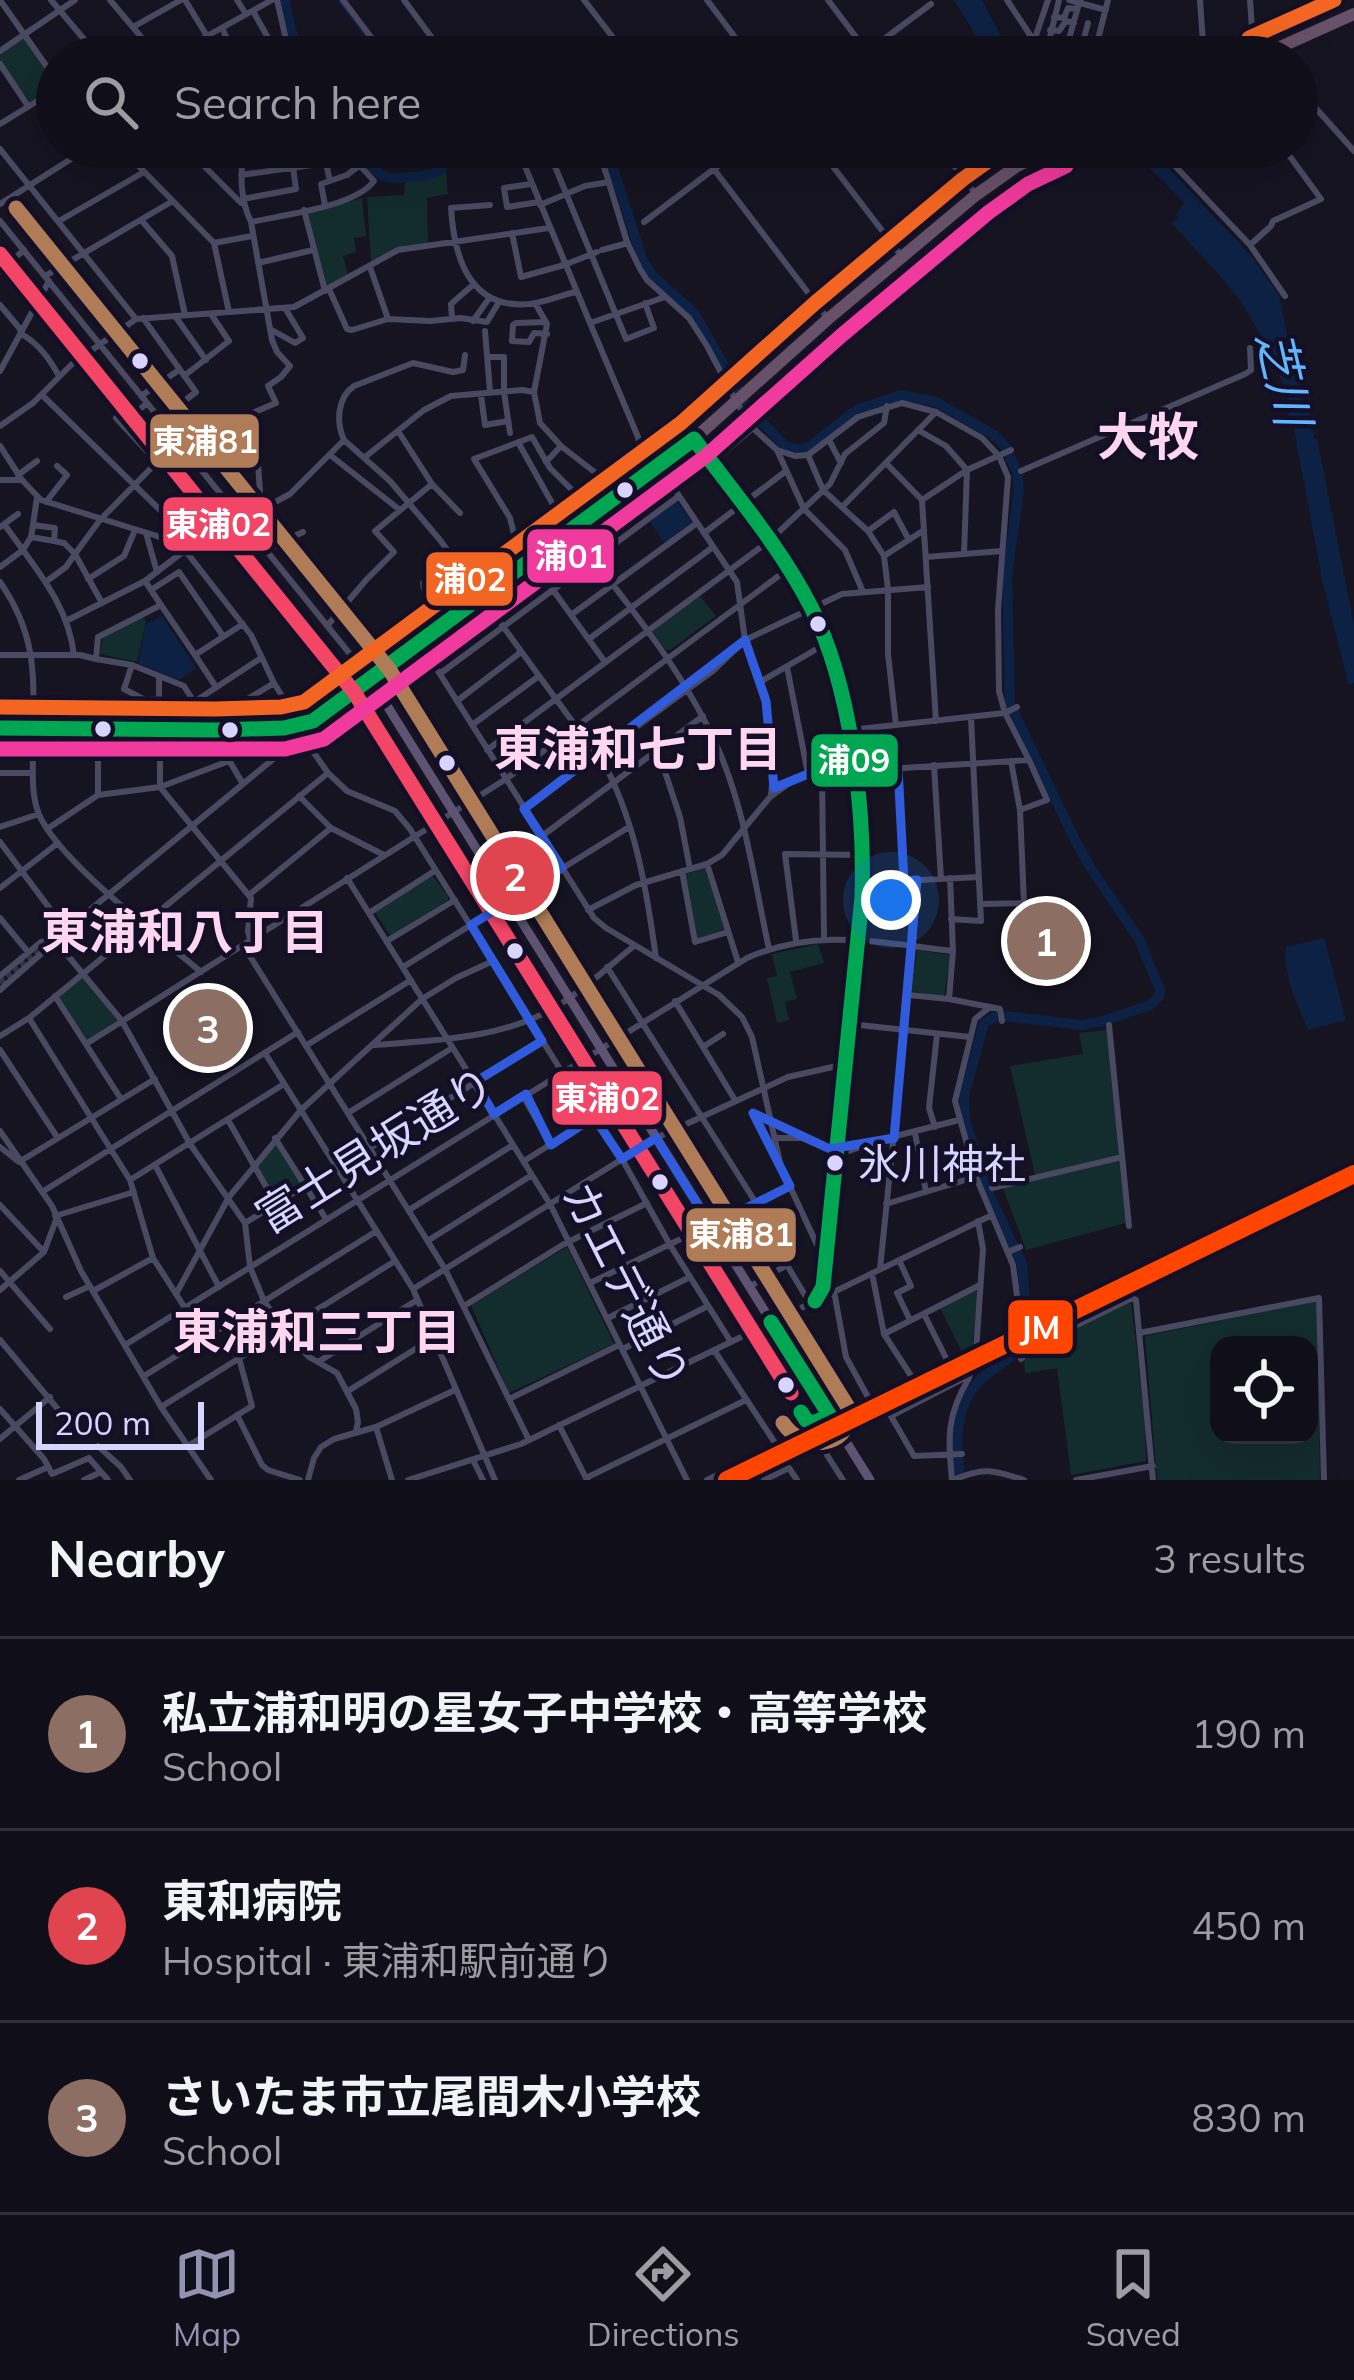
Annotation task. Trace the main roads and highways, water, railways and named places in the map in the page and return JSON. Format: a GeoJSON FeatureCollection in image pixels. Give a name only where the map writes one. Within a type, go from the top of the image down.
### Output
{"type":"FeatureCollection","features":[{"type":"Feature","properties":{"kind":"highway"},"geometry":{"type":"LineString","coordinates":[[1302,36],[1354,14]]}},
{"type":"Feature","properties":{"kind":"highway"},"geometry":{"type":"LineString","coordinates":[[0,728],[211,730],[301,726],[325,714],[694,440],[902,256],[1014,168]]}},
{"type":"Feature","properties":{"kind":"main road"},"geometry":{"type":"LineString","coordinates":[[371,680],[867,1479]]}},
{"type":"Feature","properties":{"kind":"water"},"geometry":{"type":"Polygon","coordinates":[[[954,0],[982,0],[1001,36],[976,36],[954,0]]]}},
{"type":"Feature","properties":{"kind":"water","name":"芝川"},"geometry":{"type":"Polygon","coordinates":[[[1149,168],[1168,168],[1252,257],[1279,295],[1301,402],[1317,439],[1354,625],[1354,683],[1349,685],[1323,584],[1293,424],[1286,419],[1289,399],[1274,367],[1267,367],[1273,363],[1271,356],[1238,299],[1171,223],[1179,218],[1176,215],[1184,202],[1149,168]]]}},
{"type":"Feature","properties":{"kind":"water"},"geometry":{"type":"Polygon","coordinates":[[[676,501],[692,520],[665,543],[650,522],[676,501]]]}},
{"type":"Feature","properties":{"kind":"water"},"geometry":{"type":"Polygon","coordinates":[[[162,616],[196,668],[179,680],[138,663],[146,624],[162,616]]]}},
{"type":"Feature","properties":{"kind":"water"},"geometry":{"type":"Polygon","coordinates":[[[1324,938],[1346,1020],[1308,1030],[1289,979],[1286,947],[1324,938]]]}},
{"type":"Feature","properties":{"kind":"waterway"},"geometry":{"type":"LineString","coordinates":[[284,0],[293,36]]}},
{"type":"Feature","properties":{"kind":"waterway"},"geometry":{"type":"LineString","coordinates":[[339,0],[366,36]]}},
{"type":"Feature","properties":{"kind":"waterway"},"geometry":{"type":"LineString","coordinates":[[373,168],[396,178],[426,175],[441,168]]}},
{"type":"Feature","properties":{"kind":"waterway"},"geometry":{"type":"LineString","coordinates":[[613,168],[643,261],[694,313],[749,409],[785,446],[801,450],[858,409],[902,395],[936,402],[994,435],[1017,472],[1019,490],[1007,575],[1010,704],[1075,840],[1139,939],[1160,990],[1150,1005],[1082,1025],[1004,1016],[984,1023],[964,1096],[965,1119],[984,1183],[1022,1264],[1023,1331]]}},
{"type":"Feature","properties":{"kind":"waterway"},"geometry":{"type":"LineString","coordinates":[[960,1480],[957,1439],[965,1402],[981,1379],[1017,1348]]}},
{"type":"Feature","properties":{"kind":"tunnel"},"geometry":{"type":"LineString","coordinates":[[0,983],[46,946]]}},
{"type":"Feature","properties":{"kind":"place","name":"東和病院"},"geometry":{"type":"Point","coordinates":[515,876]}},
{"type":"Feature","properties":{"kind":"place","name":"私立浦和明の星女子中学校・高等学校"},"geometry":{"type":"Point","coordinates":[1046,941]}},
{"type":"Feature","properties":{"kind":"place","name":"さいたま市立尾間木小学校"},"geometry":{"type":"Point","coordinates":[208,1028]}},
{"type":"Feature","properties":{"kind":"place","name":"氷川神社"},"geometry":{"type":"Point","coordinates":[835,1163]}},
{"type":"Feature","properties":{"kind":"district","name":"大牧"},"geometry":{"type":"Point","coordinates":[1148,437]}},
{"type":"Feature","properties":{"kind":"district","name":"東浦和七丁目"},"geometry":{"type":"Point","coordinates":[638,749]}},
{"type":"Feature","properties":{"kind":"district","name":"東浦和八丁目"},"geometry":{"type":"Point","coordinates":[185,932]}},
{"type":"Feature","properties":{"kind":"district","name":"東浦和三丁目"},"geometry":{"type":"Point","coordinates":[317,1332]}}]}
